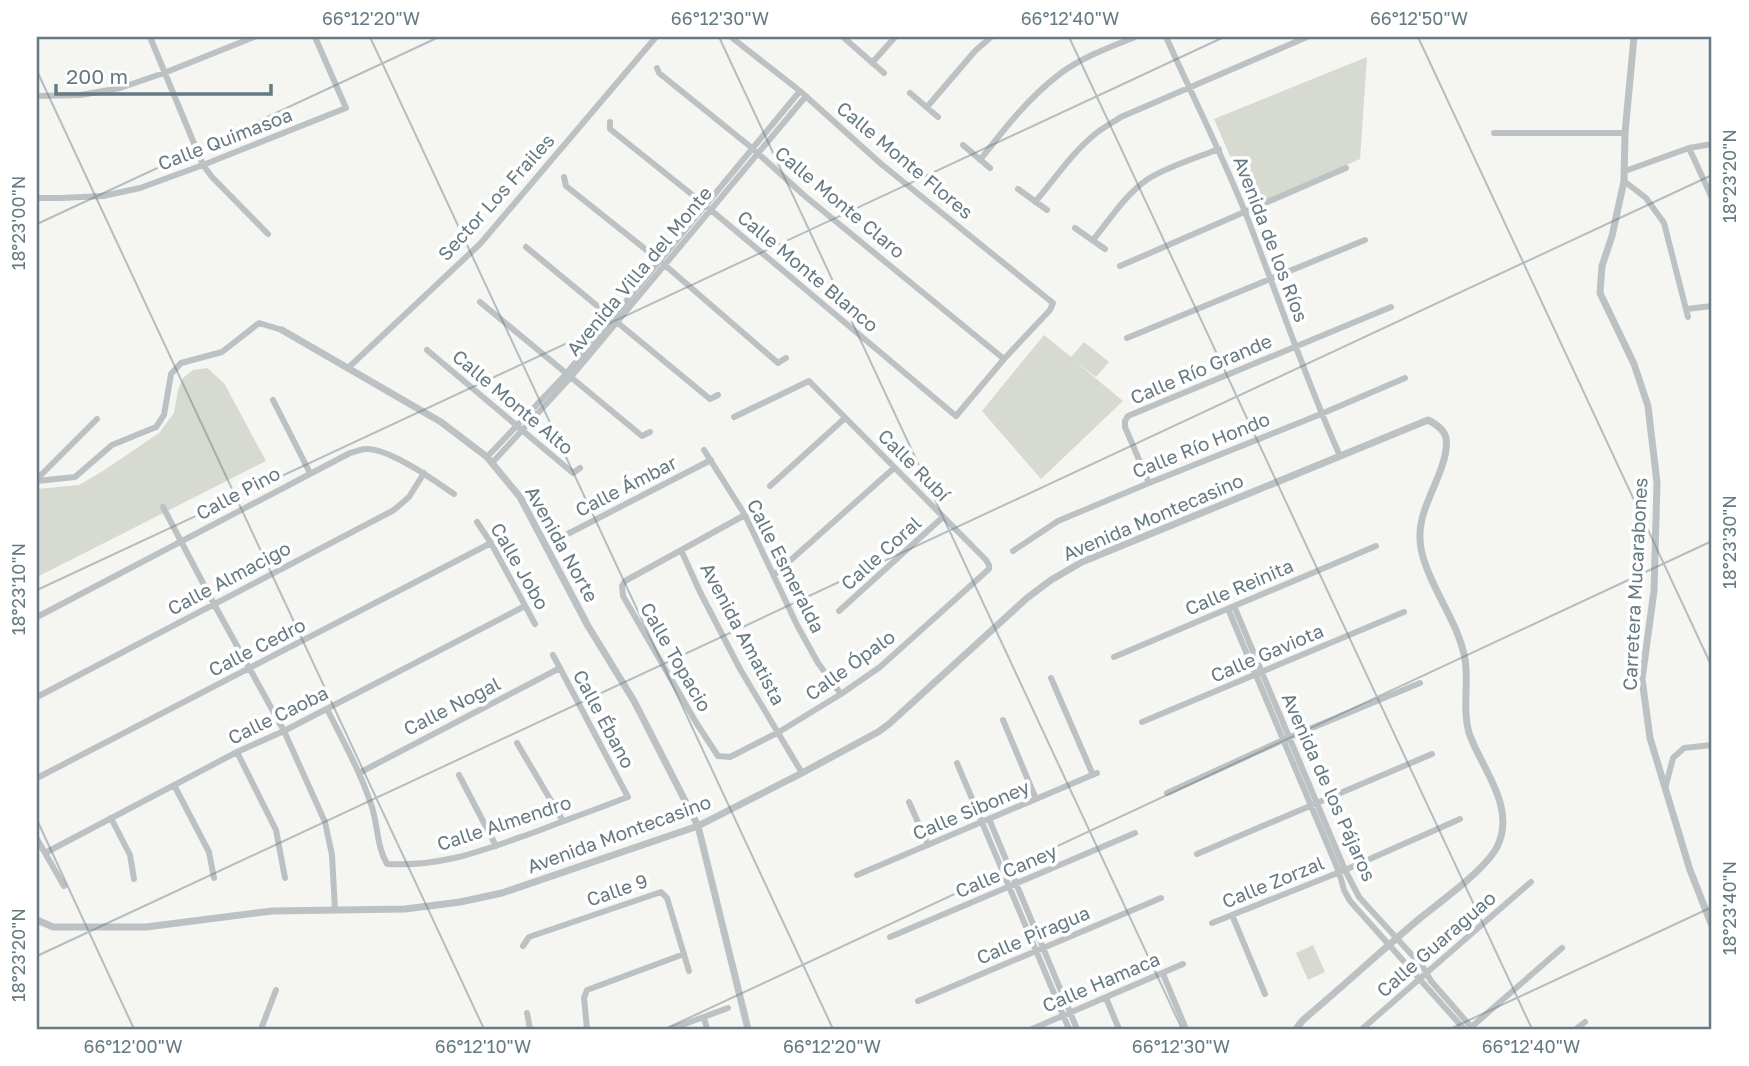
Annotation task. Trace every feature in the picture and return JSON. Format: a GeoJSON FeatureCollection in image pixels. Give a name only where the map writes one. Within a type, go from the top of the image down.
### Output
{"type":"FeatureCollection","features":[{"type":"Feature","properties":{"kind":"street"},"geometry":{"type":"LineString","coordinates":[[150,37],[203,165],[268,234]]}},
{"type":"Feature","properties":{"kind":"street"},"geometry":{"type":"LineString","coordinates":[[37,96],[81,95],[120,88],[254,37]]}},
{"type":"Feature","properties":{"kind":"street","name":"Calle Quimasoa"},"geometry":{"type":"LineString","coordinates":[[37,198],[115,193],[140,188],[346,107],[315,37]]}},
{"type":"Feature","properties":{"kind":"street","name":"Sector Los Frailes"},"geometry":{"type":"LineString","coordinates":[[348,368],[480,244],[656,37]]}},
{"type":"Feature","properties":{"kind":"street","name":"Calle Monte Flores"},"geometry":{"type":"LineString","coordinates":[[732,37],[803,94],[880,163],[1053,303],[1050,310],[1004,359]]}},
{"type":"Feature","properties":{"kind":"street"},"geometry":{"type":"LineString","coordinates":[[843,37],[884,73]]}},
{"type":"Feature","properties":{"kind":"street"},"geometry":{"type":"LineString","coordinates":[[873,63],[895,37]]}},
{"type":"Feature","properties":{"kind":"street"},"geometry":{"type":"LineString","coordinates":[[926,107],[975,51],[991,37]]}},
{"type":"Feature","properties":{"kind":"street"},"geometry":{"type":"LineString","coordinates":[[980,160],[1016,115],[1063,71],[1135,37]]}},
{"type":"Feature","properties":{"kind":"street","name":"Avenida de los Ríos"},"geometry":{"type":"LineString","coordinates":[[1166,37],[1219,149],[1321,414],[1340,456]]}},
{"type":"Feature","properties":{"kind":"street"},"geometry":{"type":"LineString","coordinates":[[1035,202],[1094,135],[1121,117],[1307,37]]}},
{"type":"Feature","properties":{"kind":"street","name":"Carretera Mucarabones"},"geometry":{"type":"LineString","coordinates":[[1633,37],[1624,181],[1612,236],[1602,266],[1600,293],[1634,364],[1648,406],[1657,483],[1654,591],[1642,679],[1650,738],[1690,870],[1712,926]]}},
{"type":"Feature","properties":{"kind":"street","name":"Calle Monte Claro"},"geometry":{"type":"LineString","coordinates":[[657,68],[659,73],[758,153],[806,197],[1004,359]]}},
{"type":"Feature","properties":{"kind":"street"},"geometry":{"type":"LineString","coordinates":[[910,93],[938,117]]}},
{"type":"Feature","properties":{"kind":"street","name":"Avenida Villa del Monte"},"geometry":{"type":"LineString","coordinates":[[489,460],[568,376],[752,148],[803,94]]}},
{"type":"Feature","properties":{"kind":"street","name":"Avenida Villa del Monte"},"geometry":{"type":"LineString","coordinates":[[662,262],[711,210],[803,94]]}},
{"type":"Feature","properties":{"kind":"street","name":"Calle Monte Blanco"},"geometry":{"type":"LineString","coordinates":[[610,122],[610,129],[705,205],[956,416],[1004,359]]}},
{"type":"Feature","properties":{"kind":"street"},"geometry":{"type":"LineString","coordinates":[[1494,133],[1625,133]]}},
{"type":"Feature","properties":{"kind":"street"},"geometry":{"type":"LineString","coordinates":[[1625,171],[1689,148],[1712,144]]}},
{"type":"Feature","properties":{"kind":"street"},"geometry":{"type":"LineString","coordinates":[[963,145],[990,168]]}},
{"type":"Feature","properties":{"kind":"street"},"geometry":{"type":"LineString","coordinates":[[1689,148],[1712,198]]}},
{"type":"Feature","properties":{"kind":"street"},"geometry":{"type":"LineString","coordinates":[[1093,240],[1131,194],[1148,180],[1219,149]]}},
{"type":"Feature","properties":{"kind":"street"},"geometry":{"type":"LineString","coordinates":[[1120,265],[1346,168]]}},
{"type":"Feature","properties":{"kind":"street"},"geometry":{"type":"LineString","coordinates":[[564,177],[566,186],[662,262],[778,363],[786,358]]}},
{"type":"Feature","properties":{"kind":"street"},"geometry":{"type":"LineString","coordinates":[[1624,181],[1646,198],[1664,223],[1687,313],[1712,306]]}},
{"type":"Feature","properties":{"kind":"street"},"geometry":{"type":"LineString","coordinates":[[1018,188],[1047,210]]}},
{"type":"Feature","properties":{"kind":"street"},"geometry":{"type":"LineString","coordinates":[[1075,228],[1105,249]]}},
{"type":"Feature","properties":{"kind":"street"},"geometry":{"type":"LineString","coordinates":[[1128,338],[1365,240]]}},
{"type":"Feature","properties":{"kind":"street"},"geometry":{"type":"LineString","coordinates":[[526,247],[710,399],[718,395]]}},
{"type":"Feature","properties":{"kind":"street"},"geometry":{"type":"LineString","coordinates":[[480,302],[642,436],[650,432]]}},
{"type":"Feature","properties":{"kind":"street","name":"Calle Río Grande"},"geometry":{"type":"LineString","coordinates":[[1149,483],[1125,427],[1128,416],[1391,307]]}},
{"type":"Feature","properties":{"kind":"street"},"geometry":{"type":"LineString","coordinates":[[37,480],[75,477],[112,445],[156,428],[163,415],[171,374],[181,363],[222,352],[259,323],[282,330]]}},
{"type":"Feature","properties":{"kind":"street","name":"Avenida Norte"},"geometry":{"type":"LineString","coordinates":[[282,330],[441,422],[489,460],[512,485],[588,626],[634,701],[698,826],[748,1029]]}},
{"type":"Feature","properties":{"kind":"street","name":"Calle Monte Alto"},"geometry":{"type":"LineString","coordinates":[[427,350],[573,472],[580,468]]}},
{"type":"Feature","properties":{"kind":"street","name":"Calle Río Hondo"},"geometry":{"type":"LineString","coordinates":[[1013,551],[1058,521],[1405,378]]}},
{"type":"Feature","properties":{"kind":"street","name":"Calle Rubí"},"geometry":{"type":"LineString","coordinates":[[734,417],[809,381],[986,560],[989,565],[986,573]]}},
{"type":"Feature","properties":{"kind":"street"},"geometry":{"type":"LineString","coordinates":[[273,400],[310,473]]}},
{"type":"Feature","properties":{"kind":"street"},"geometry":{"type":"LineString","coordinates":[[37,480],[97,418]]}},
{"type":"Feature","properties":{"kind":"street"},"geometry":{"type":"LineString","coordinates":[[770,486],[845,418]]}},
{"type":"Feature","properties":{"kind":"street","name":"Avenida Montecasino"},"geometry":{"type":"LineString","coordinates":[[37,920],[54,928],[146,927],[272,911],[405,909],[460,902],[502,893],[698,826],[802,773],[889,724],[1027,598],[1082,562],[1428,420],[1439,426],[1446,437],[1445,453],[1422,519],[1421,547],[1426,566],[1465,659],[1464,709],[1469,731],[1502,808],[1502,830],[1497,847],[1462,884],[1303,1020],[1296,1029]]}},
{"type":"Feature","properties":{"kind":"street","name":"Calle Pino"},"geometry":{"type":"LineString","coordinates":[[37,617],[350,453],[366,449],[380,451],[424,473],[454,494]]}},
{"type":"Feature","properties":{"kind":"street","name":"Calle Esmeralda"},"geometry":{"type":"LineString","coordinates":[[704,450],[745,515],[818,663],[841,694]]}},
{"type":"Feature","properties":{"kind":"street","name":"Calle Ámbar"},"geometry":{"type":"LineString","coordinates":[[556,540],[711,460]]}},
{"type":"Feature","properties":{"kind":"street"},"geometry":{"type":"LineString","coordinates":[[774,575],[894,468]]}},
{"type":"Feature","properties":{"kind":"street","name":"Calle Almacigo"},"geometry":{"type":"LineString","coordinates":[[37,697],[394,510],[409,497],[424,473]]}},
{"type":"Feature","properties":{"kind":"street"},"geometry":{"type":"LineString","coordinates":[[163,507],[284,731],[325,822],[332,855],[334,910]]}},
{"type":"Feature","properties":{"kind":"street","name":"Calle Topacio"},"geometry":{"type":"LineString","coordinates":[[718,756],[674,685],[621,590],[625,580],[745,515]]}},
{"type":"Feature","properties":{"kind":"street","name":"Calle Coral"},"geometry":{"type":"LineString","coordinates":[[839,611],[943,517]]}},
{"type":"Feature","properties":{"kind":"street","name":"Calle Jobo"},"geometry":{"type":"LineString","coordinates":[[477,523],[536,624]]}},
{"type":"Feature","properties":{"kind":"street","name":"Calle Cedro"},"geometry":{"type":"LineString","coordinates":[[37,778],[491,544]]}},
{"type":"Feature","properties":{"kind":"street","name":"Calle Reinita"},"geometry":{"type":"LineString","coordinates":[[1114,657],[1376,546]]}},
{"type":"Feature","properties":{"kind":"street","name":"Avenida Amatista"},"geometry":{"type":"LineString","coordinates":[[681,550],[740,669],[802,773]]}},
{"type":"Feature","properties":{"kind":"street","name":"Calle Ópalo"},"geometry":{"type":"LineString","coordinates":[[718,756],[730,757],[779,733],[841,694],[880,667],[986,573]]}},
{"type":"Feature","properties":{"kind":"street","name":"Calle Caoba"},"geometry":{"type":"LineString","coordinates":[[45,853],[525,606]]}},
{"type":"Feature","properties":{"kind":"street","name":"Avenida de los Pájaros"},"geometry":{"type":"LineString","coordinates":[[1231,608],[1342,871],[1359,897],[1423,967],[1470,1029]]}},
{"type":"Feature","properties":{"kind":"street","name":"Calle Gaviota"},"geometry":{"type":"LineString","coordinates":[[1142,722],[1404,612]]}},
{"type":"Feature","properties":{"kind":"street","name":"Calle Ébano"},"geometry":{"type":"LineString","coordinates":[[552,655],[628,797]]}},
{"type":"Feature","properties":{"kind":"street","name":"Calle Nogal"},"geometry":{"type":"LineString","coordinates":[[359,773],[559,668]]}},
{"type":"Feature","properties":{"kind":"street","name":"Calle Siboney"},"geometry":{"type":"LineString","coordinates":[[856,875],[1095,774],[1051,678]]}},
{"type":"Feature","properties":{"kind":"street"},"geometry":{"type":"LineString","coordinates":[[1167,793],[1420,683]]}},
{"type":"Feature","properties":{"kind":"street","name":"Calle Almendro"},"geometry":{"type":"LineString","coordinates":[[327,709],[359,773],[372,809],[381,853],[387,864],[414,865],[451,860],[628,797]]}},
{"type":"Feature","properties":{"kind":"street"},"geometry":{"type":"LineString","coordinates":[[1003,720],[1036,799]]}},
{"type":"Feature","properties":{"kind":"street"},"geometry":{"type":"LineString","coordinates":[[517,743],[563,821]]}},
{"type":"Feature","properties":{"kind":"street"},"geometry":{"type":"LineString","coordinates":[[1665,790],[1672,758],[1684,748],[1712,745]]}},
{"type":"Feature","properties":{"kind":"street"},"geometry":{"type":"LineString","coordinates":[[237,752],[276,830],[285,877]]}},
{"type":"Feature","properties":{"kind":"street"},"geometry":{"type":"LineString","coordinates":[[1197,854],[1432,754]]}},
{"type":"Feature","properties":{"kind":"street"},"geometry":{"type":"LineString","coordinates":[[957,763],[1013,885],[1067,1015],[1077,1029]]}},
{"type":"Feature","properties":{"kind":"street"},"geometry":{"type":"LineString","coordinates":[[460,775],[496,846]]}},
{"type":"Feature","properties":{"kind":"street"},"geometry":{"type":"LineString","coordinates":[[174,785],[209,852],[214,878]]}},
{"type":"Feature","properties":{"kind":"street"},"geometry":{"type":"LineString","coordinates":[[909,802],[928,845]]}},
{"type":"Feature","properties":{"kind":"street"},"geometry":{"type":"LineString","coordinates":[[111,818],[130,855],[134,879]]}},
{"type":"Feature","properties":{"kind":"street","name":"Calle Zorzal"},"geometry":{"type":"LineString","coordinates":[[1212,923],[1460,820]]}},
{"type":"Feature","properties":{"kind":"street","name":"Calle Caney"},"geometry":{"type":"LineString","coordinates":[[890,937],[1135,833]]}},
{"type":"Feature","properties":{"kind":"street"},"geometry":{"type":"LineString","coordinates":[[37,839],[64,886]]}},
{"type":"Feature","properties":{"kind":"street","name":"Avenida de los Pájaros"},"geometry":{"type":"LineString","coordinates":[[1342,871],[1343,890],[1350,901],[1420,979],[1470,1029]]}},
{"type":"Feature","properties":{"kind":"street","name":"Calle Guaraguao"},"geometry":{"type":"LineString","coordinates":[[1362,1029],[1531,882]]}},
{"type":"Feature","properties":{"kind":"street","name":"Calle 9"},"geometry":{"type":"LineString","coordinates":[[523,946],[529,937],[661,892],[667,898],[684,954]]}},
{"type":"Feature","properties":{"kind":"street","name":"Calle Piragua"},"geometry":{"type":"LineString","coordinates":[[918,1002],[1161,898]]}},
{"type":"Feature","properties":{"kind":"street"},"geometry":{"type":"LineString","coordinates":[[1233,915],[1265,994]]}},
{"type":"Feature","properties":{"kind":"street"},"geometry":{"type":"LineString","coordinates":[[1470,1029],[1562,948]]}},
{"type":"Feature","properties":{"kind":"street"},"geometry":{"type":"LineString","coordinates":[[587,1029],[584,998],[587,990],[684,954],[689,971]]}},
{"type":"Feature","properties":{"kind":"street","name":"Calle Hamaca"},"geometry":{"type":"LineString","coordinates":[[1032,1029],[1183,964]]}},
{"type":"Feature","properties":{"kind":"street"},"geometry":{"type":"LineString","coordinates":[[1163,974],[1186,1029]]}},
{"type":"Feature","properties":{"kind":"street"},"geometry":{"type":"LineString","coordinates":[[261,1029],[276,990]]}},
{"type":"Feature","properties":{"kind":"street"},"geometry":{"type":"LineString","coordinates":[[1106,998],[1119,1029]]}},
{"type":"Feature","properties":{"kind":"street"},"geometry":{"type":"LineString","coordinates":[[671,1029],[728,1007]]}},
{"type":"Feature","properties":{"kind":"street"},"geometry":{"type":"LineString","coordinates":[[527,1013],[530,1029]]}},
{"type":"Feature","properties":{"kind":"street"},"geometry":{"type":"LineString","coordinates":[[1067,1015],[1069,1029]]}},
{"type":"Feature","properties":{"kind":"street"},"geometry":{"type":"LineString","coordinates":[[704,1018],[706,1029]]}},
{"type":"Feature","properties":{"kind":"street"},"geometry":{"type":"LineString","coordinates":[[1576,1029],[1585,1022]]}},
{"type":"Feature","properties":{"kind":"shaded area"},"geometry":{"type":"Polygon","coordinates":[[[1367,57],[1360,159],[1252,207],[1214,119],[1367,57]]]}},
{"type":"Feature","properties":{"kind":"shaded area"},"geometry":{"type":"Polygon","coordinates":[[[1044,335],[1071,357],[1084,342],[1109,362],[1096,377],[1076,362],[1123,401],[1041,479],[982,411],[1044,335]]]}},
{"type":"Feature","properties":{"kind":"shaded area"},"geometry":{"type":"Polygon","coordinates":[[[207,368],[224,383],[266,461],[37,577],[37,489],[79,485],[159,433],[174,413],[183,378],[193,370],[207,368]]]}},
{"type":"Feature","properties":{"kind":"shaded area"},"geometry":{"type":"Polygon","coordinates":[[[1313,945],[1325,972],[1308,980],[1296,953],[1313,945]]]}}]}
